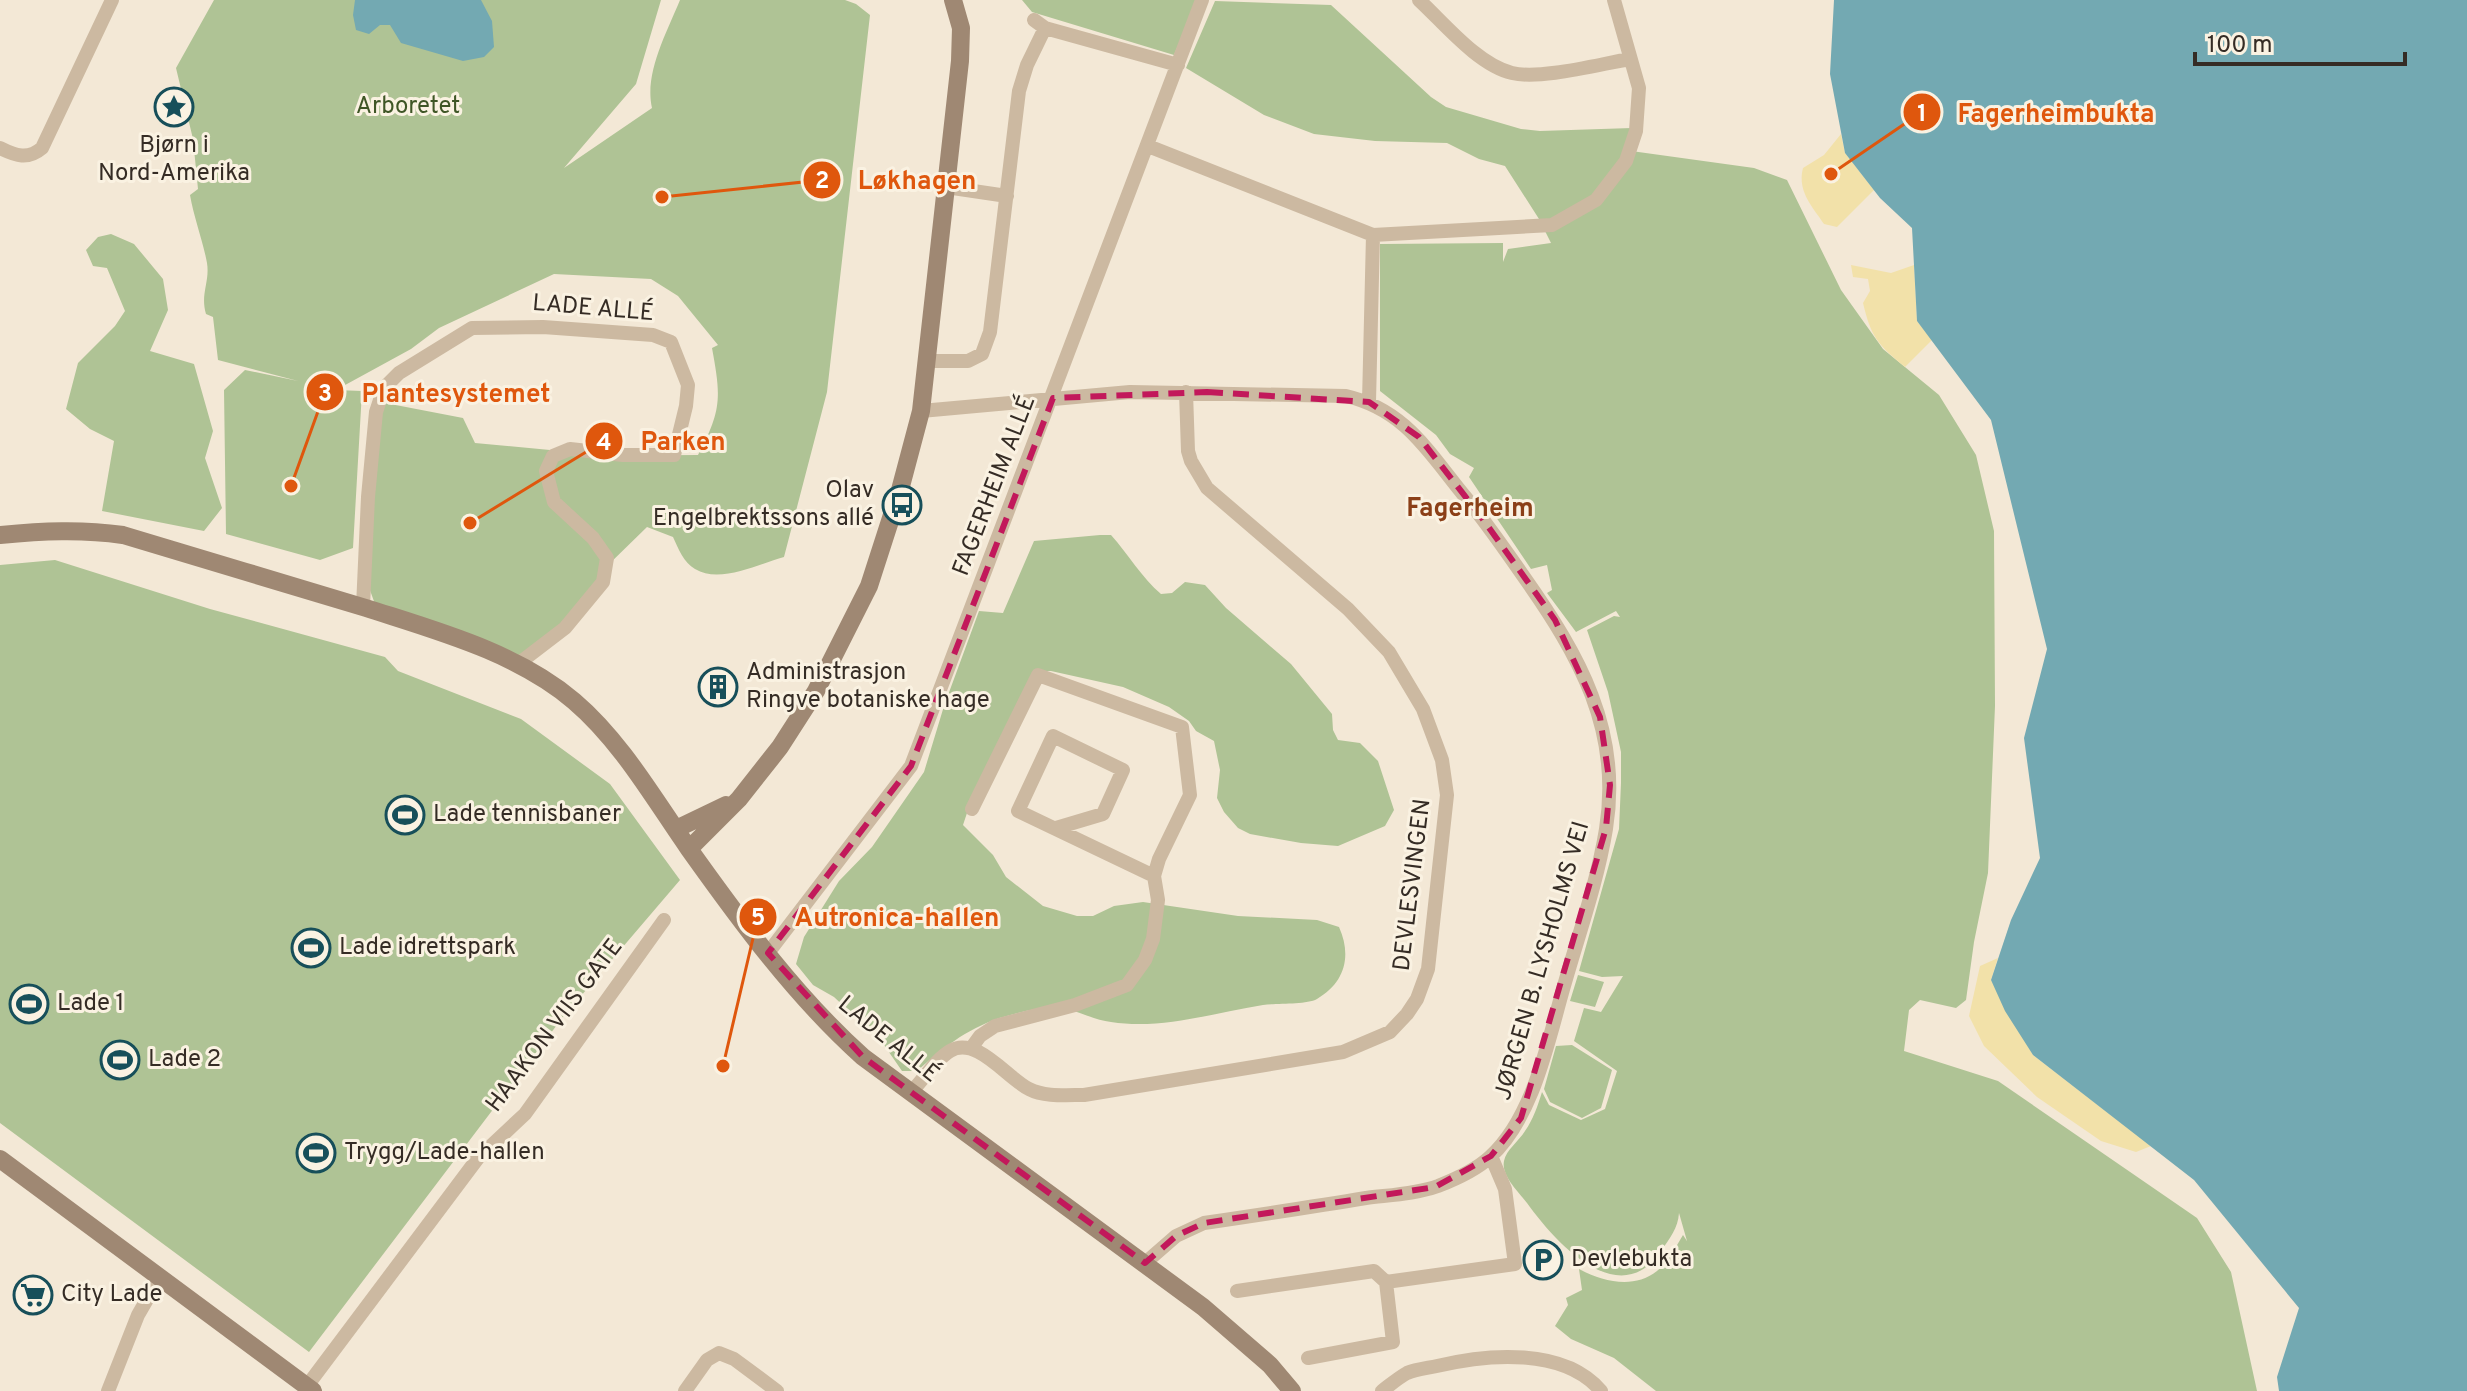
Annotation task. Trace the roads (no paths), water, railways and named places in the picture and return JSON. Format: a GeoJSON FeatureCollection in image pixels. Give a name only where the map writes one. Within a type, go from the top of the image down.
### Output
{"type":"FeatureCollection","features":[{"type":"Feature","properties":{"kind":"street"},"geometry":{"type":"LineString","coordinates":[[0,148],[23,157],[42,148],[112,0]]}},
{"type":"Feature","properties":{"kind":"street"},"geometry":{"type":"LineString","coordinates":[[689,849],[739,799],[780,747],[816,691],[869,586],[900,490],[921,411],[962,45],[953,0]]}},
{"type":"Feature","properties":{"kind":"street","name":"FAGERHEIM ALLÉ"},"geometry":{"type":"LineString","coordinates":[[768,953],[911,766],[1202,0]]}},
{"type":"Feature","properties":{"kind":"street"},"geometry":{"type":"LineString","coordinates":[[1419,0],[1477,54],[1511,73],[1536,75],[1630,59]]}},
{"type":"Feature","properties":{"kind":"street"},"geometry":{"type":"LineString","coordinates":[[1148,146],[1373,235],[1552,225],[1596,200],[1626,161],[1636,131],[1639,88],[1614,0]]}},
{"type":"Feature","properties":{"kind":"street"},"geometry":{"type":"LineString","coordinates":[[927,361],[968,361],[982,354],[990,332],[1019,91],[1040,24],[1178,65]]}},
{"type":"Feature","properties":{"kind":"street"},"geometry":{"type":"LineString","coordinates":[[946,187],[1007,196]]}},
{"type":"Feature","properties":{"kind":"street"},"geometry":{"type":"LineString","coordinates":[[1369,402],[1373,235]]}},
{"type":"Feature","properties":{"kind":"street","name":"LADE ALLÉ"},"geometry":{"type":"LineString","coordinates":[[363,607],[376,412],[384,388],[399,373],[472,328],[575,329],[653,335],[671,342],[688,385],[674,455],[623,455],[570,449],[553,456],[546,471],[554,502],[593,538],[607,558],[603,582],[565,628],[518,664]]}},
{"type":"Feature","properties":{"kind":"street","name":"JØRGEN B. LYSHOLMS VEI"},"geometry":{"type":"LineString","coordinates":[[921,411],[1130,392],[1346,396],[1369,402],[1399,421],[1432,452],[1555,620],[1586,677],[1600,717],[1610,785],[1606,828],[1595,876],[1521,1118],[1491,1156],[1472,1171],[1435,1187],[1204,1223],[1176,1236],[1145,1263]]}},
{"type":"Feature","properties":{"kind":"street","name":"DEVLESVINGEN"},"geometry":{"type":"LineString","coordinates":[[972,1047],[1030,1090],[1056,1095],[1084,1095],[1343,1052],[1390,1032],[1407,1014],[1424,985],[1438,898],[1447,795],[1442,760],[1423,709],[1389,652],[1348,609],[1207,488],[1188,451],[1186,392]]}},
{"type":"Feature","properties":{"kind":"street","name":"LADE ALLÉ"},"geometry":{"type":"LineString","coordinates":[[0,535],[52,530],[123,535],[438,630],[518,664],[574,701],[609,738],[768,953],[817,1013],[842,1038],[863,1057],[1145,1263],[1241,1339],[1270,1365],[1292,1391]]}},
{"type":"Feature","properties":{"kind":"street"},"geometry":{"type":"LineString","coordinates":[[912,1091],[951,1050],[972,1047],[980,1036],[995,1026],[1075,1005],[1127,985],[1145,960],[1153,939],[1158,900],[1154,876],[1190,795],[1182,727],[1038,675],[972,809]]}},
{"type":"Feature","properties":{"kind":"street"},"geometry":{"type":"LineString","coordinates":[[1056,828],[1103,814],[1123,770],[1053,736],[1018,811],[1154,876]]}},
{"type":"Feature","properties":{"kind":"street"},"geometry":{"type":"LineString","coordinates":[[676,829],[739,799]]}},
{"type":"Feature","properties":{"kind":"street","name":"HAAKON VIIS GATE"},"geometry":{"type":"LineString","coordinates":[[0,1159],[310,1389],[478,1158],[525,1114],[664,920]]}},
{"type":"Feature","properties":{"kind":"street"},"geometry":{"type":"LineString","coordinates":[[1386,1282],[1515,1264],[1505,1189],[1491,1156]]}},
{"type":"Feature","properties":{"kind":"street"},"geometry":{"type":"LineString","coordinates":[[1237,1291],[1374,1271],[1386,1282],[1393,1342],[1308,1358]]}},
{"type":"Feature","properties":{"kind":"street"},"geometry":{"type":"LineString","coordinates":[[108,1391],[138,1315],[160,1277]]}},
{"type":"Feature","properties":{"kind":"street"},"geometry":{"type":"LineString","coordinates":[[685,1391],[707,1360],[719,1353],[734,1359],[777,1391]]}},
{"type":"Feature","properties":{"kind":"street"},"geometry":{"type":"LineString","coordinates":[[1382,1391],[1409,1372],[1456,1361],[1508,1357],[1570,1368],[1601,1391]]}},
{"type":"Feature","properties":{"kind":"water"},"geometry":{"type":"Polygon","coordinates":[[[355,0],[481,0],[492,21],[494,47],[484,57],[463,61],[401,43],[390,25],[380,25],[369,34],[356,30],[353,15],[355,0]]]}},
{"type":"Feature","properties":{"kind":"water"},"geometry":{"type":"Polygon","coordinates":[[[1834,0],[2467,0],[2467,1391],[2279,1391],[2277,1377],[2299,1308],[2194,1180],[2033,1055],[2005,1011],[1991,980],[2011,920],[2040,858],[2024,738],[2047,649],[1991,420],[1917,321],[1912,228],[1880,198],[1845,153],[1830,74],[1834,0]]]}},
{"type":"Feature","properties":{"kind":"place","name":"Bjørn i Nord-Amerika"},"geometry":{"type":"Point","coordinates":[174,107]}},
{"type":"Feature","properties":{"kind":"place","name":"Fagerheimbukta"},"geometry":{"type":"Point","coordinates":[1831,174]}},
{"type":"Feature","properties":{"kind":"place","name":"Løkhagen"},"geometry":{"type":"Point","coordinates":[662,197]}},
{"type":"Feature","properties":{"kind":"place","name":"Plantesystemet"},"geometry":{"type":"Point","coordinates":[291,486]}},
{"type":"Feature","properties":{"kind":"place","name":"Olav Engelbrektssons allé"},"geometry":{"type":"Point","coordinates":[902,505]}},
{"type":"Feature","properties":{"kind":"place","name":"Parken"},"geometry":{"type":"Point","coordinates":[470,523]}},
{"type":"Feature","properties":{"kind":"place","name":"Administrasjon Ringve botaniske hage"},"geometry":{"type":"Point","coordinates":[718,687]}},
{"type":"Feature","properties":{"kind":"place","name":"Lade tennisbaner"},"geometry":{"type":"Point","coordinates":[405,815]}},
{"type":"Feature","properties":{"kind":"place","name":"Lade idrettspark"},"geometry":{"type":"Point","coordinates":[311,948]}},
{"type":"Feature","properties":{"kind":"place","name":"Lade 1"},"geometry":{"type":"Point","coordinates":[29,1004]}},
{"type":"Feature","properties":{"kind":"place","name":"Lade 2"},"geometry":{"type":"Point","coordinates":[120,1060]}},
{"type":"Feature","properties":{"kind":"place","name":"Autronica-hallen"},"geometry":{"type":"Point","coordinates":[723,1066]}},
{"type":"Feature","properties":{"kind":"place","name":"Trygg/Lade-hallen"},"geometry":{"type":"Point","coordinates":[316,1153]}},
{"type":"Feature","properties":{"kind":"place","name":"Devlebukta"},"geometry":{"type":"Point","coordinates":[1543,1260]}},
{"type":"Feature","properties":{"kind":"place","name":"City Lade"},"geometry":{"type":"Point","coordinates":[33,1295]}},
{"type":"Feature","properties":{"kind":"district","name":"Fagerheim"},"geometry":{"type":"Point","coordinates":[1470,509]}},
{"type":"Feature","properties":{"kind":"park label","name":"Arboretet"},"geometry":{"type":"Point","coordinates":[408,107]}}]}
